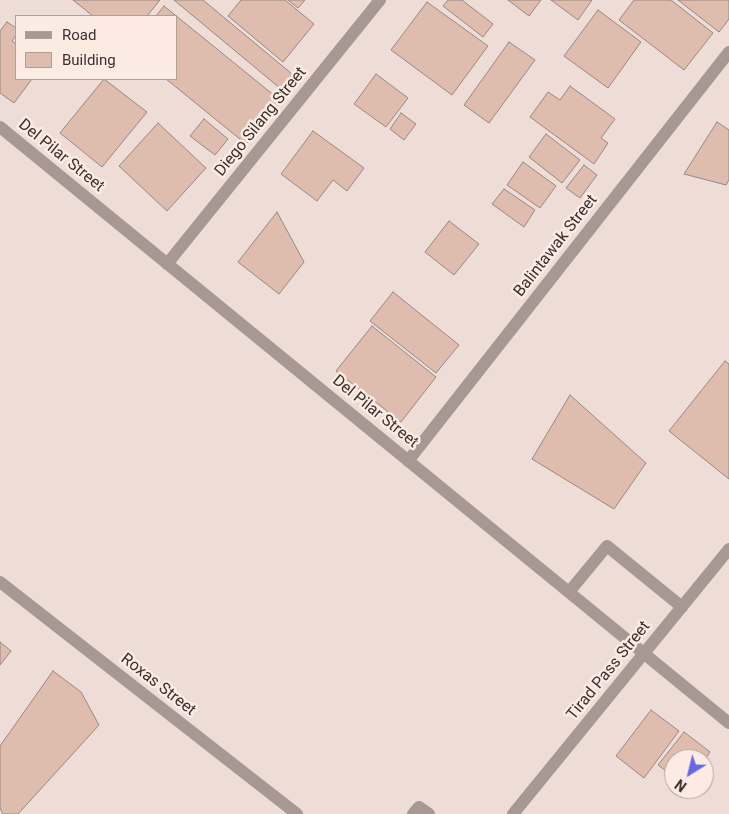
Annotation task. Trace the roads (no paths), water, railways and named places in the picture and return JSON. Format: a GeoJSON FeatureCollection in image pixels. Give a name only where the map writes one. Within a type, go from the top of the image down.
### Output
{"type":"FeatureCollection","features":[{"type":"Feature","properties":{"kind":"street","name":"Diego Silang Street"},"geometry":{"type":"LineString","coordinates":[[167,264],[380,0]]}},
{"type":"Feature","properties":{"kind":"street","name":"Balintawak Street"},"geometry":{"type":"LineString","coordinates":[[408,461],[729,52]]}},
{"type":"Feature","properties":{"kind":"street","name":"Del Pilar Street"},"geometry":{"type":"LineString","coordinates":[[0,127],[729,723]]}},
{"type":"Feature","properties":{"kind":"street"},"geometry":{"type":"LineString","coordinates":[[569,592],[607,546],[682,607]]}},
{"type":"Feature","properties":{"kind":"street","name":"Tirad Pass Street"},"geometry":{"type":"LineString","coordinates":[[513,814],[729,549]]}},
{"type":"Feature","properties":{"kind":"street","name":"Roxas Street"},"geometry":{"type":"LineString","coordinates":[[0,582],[296,814]]}},
{"type":"Feature","properties":{"kind":"street"},"geometry":{"type":"LineString","coordinates":[[413,814],[419,807],[429,814]]}}]}
